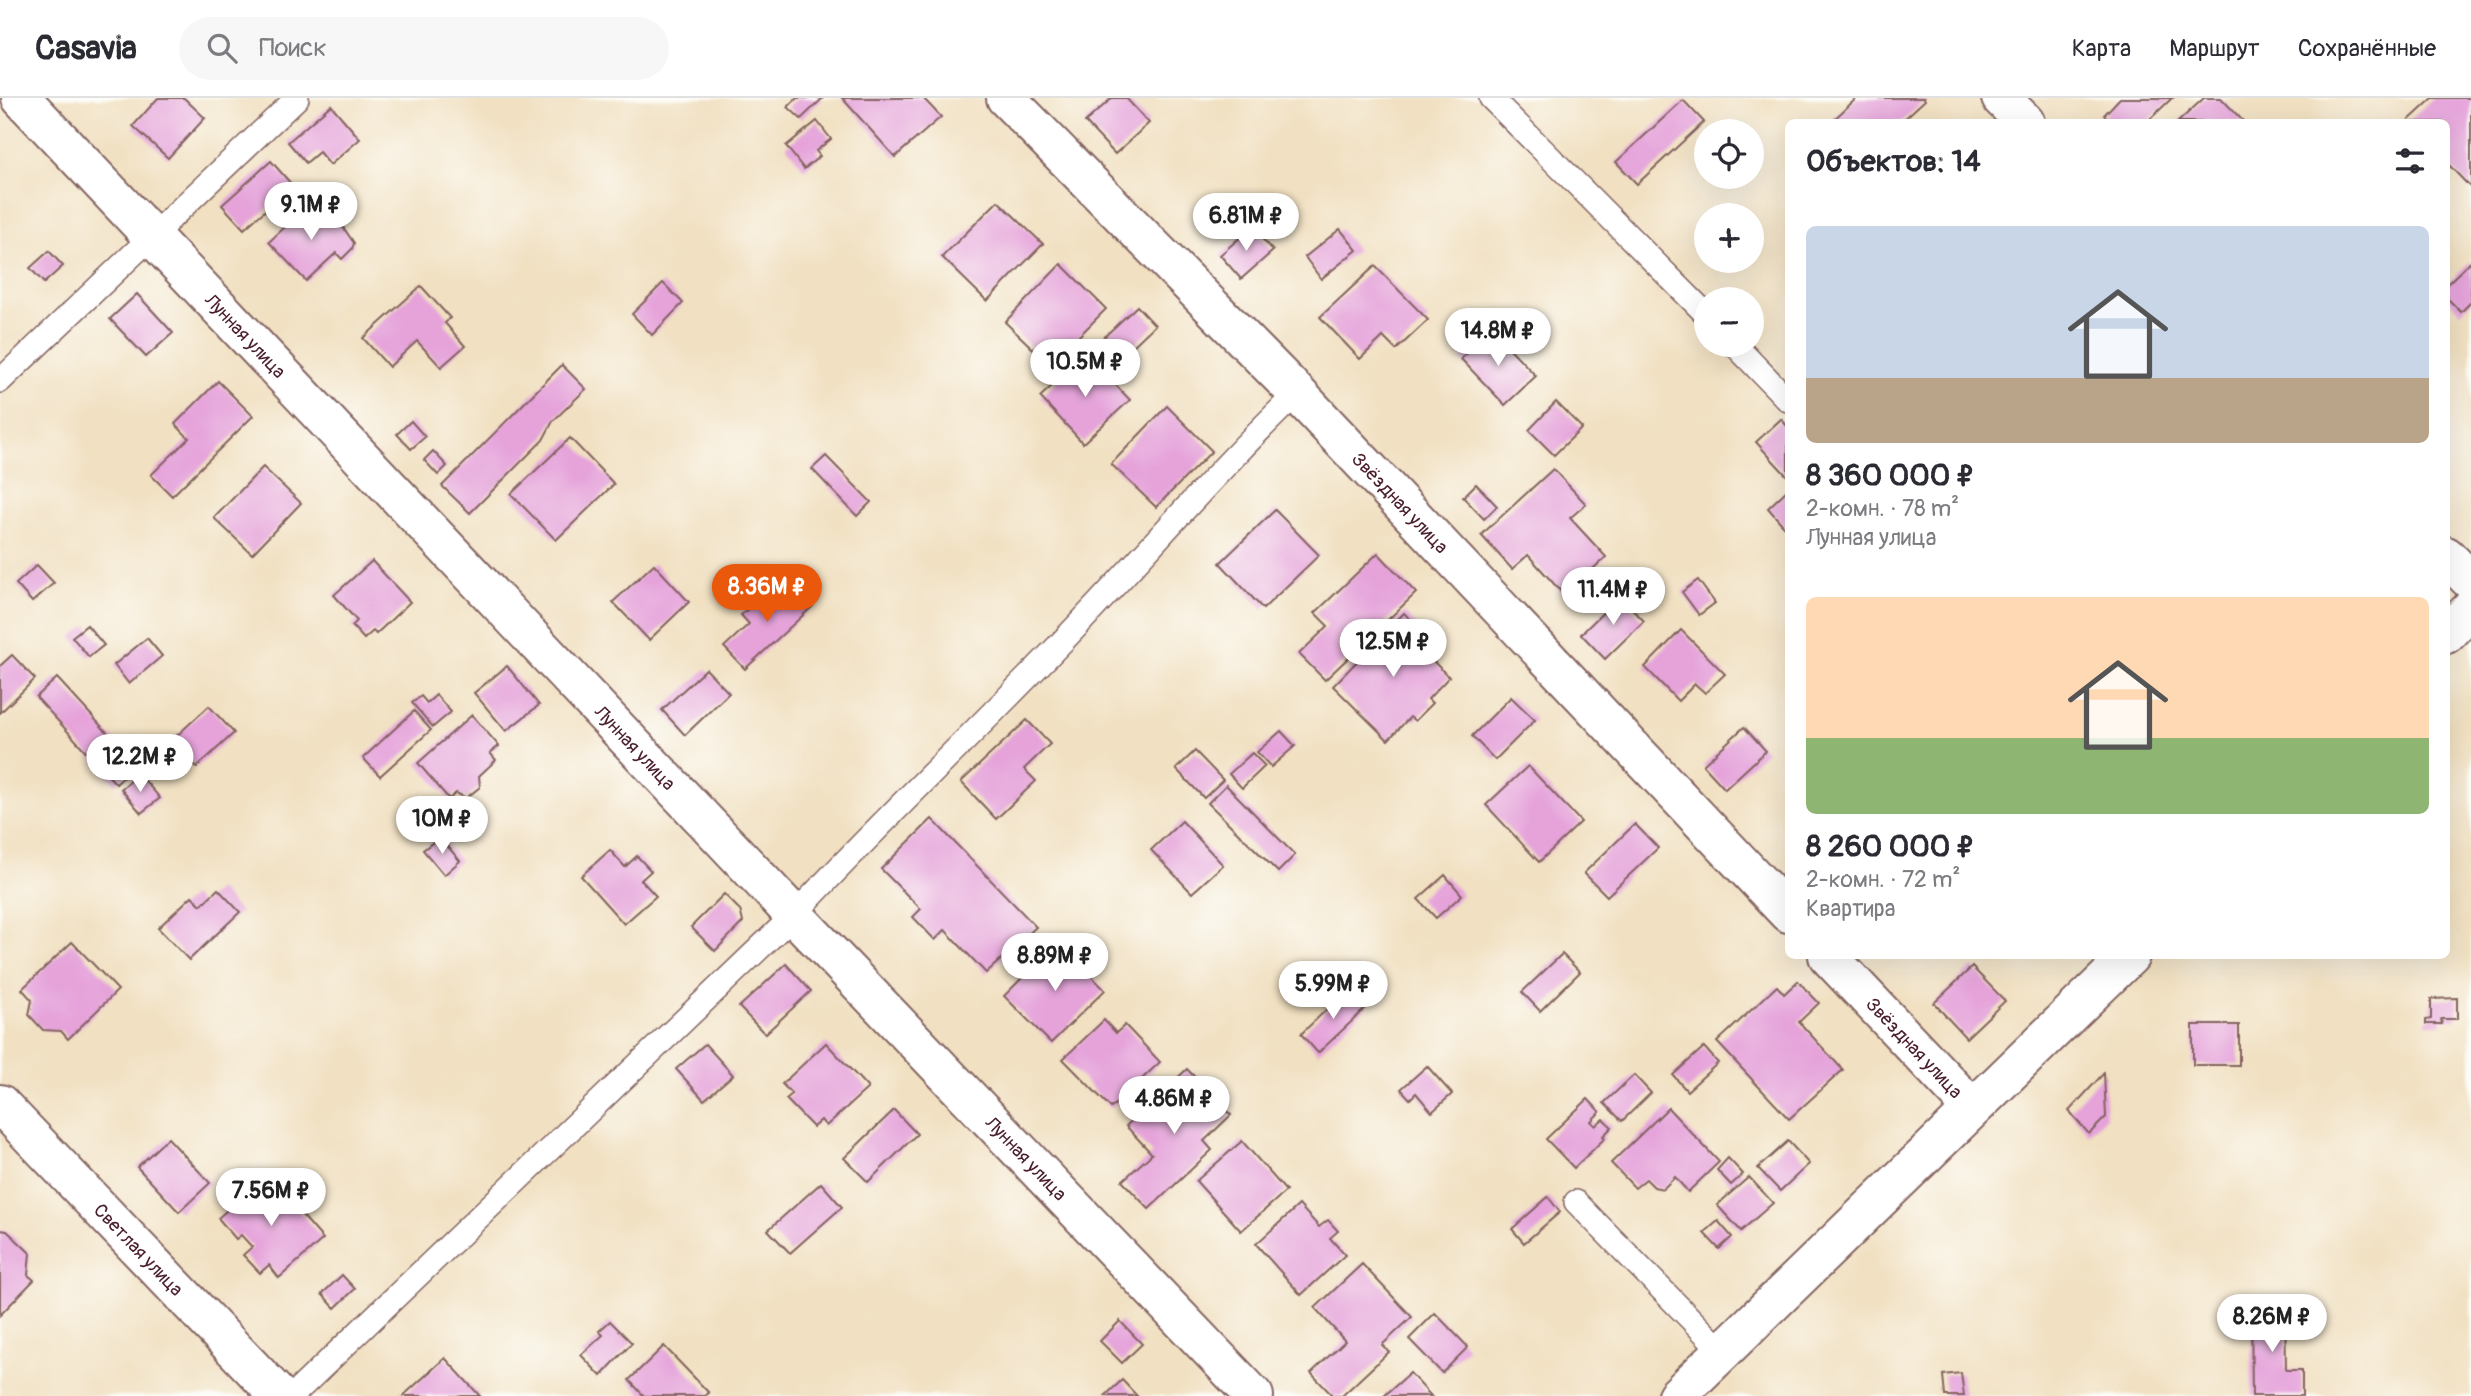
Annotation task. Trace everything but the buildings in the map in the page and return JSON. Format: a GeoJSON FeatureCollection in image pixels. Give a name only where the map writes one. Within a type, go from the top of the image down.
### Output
{"type":"FeatureCollection","features":[{"type":"Feature","properties":{"kind":"street","name":"Лунная улица"},"geometry":{"type":"LineString","coordinates":[[21,98],[794,915],[1254,1396]]}},
{"type":"Feature","properties":{"kind":"street","name":"Звёздная улица"},"geometry":{"type":"LineString","coordinates":[[1006,98],[1297,393],[1785,911]]}},
{"type":"Feature","properties":{"kind":"street"},"geometry":{"type":"LineString","coordinates":[[2001,98],[2022,119]]}},
{"type":"Feature","properties":{"kind":"street"},"geometry":{"type":"LineString","coordinates":[[2450,560],[2471,581]]}},
{"type":"Feature","properties":{"kind":"street"},"geometry":{"type":"LineString","coordinates":[[2450,631],[2471,609]]}},
{"type":"Feature","properties":{"kind":"street","name":"Звёздная улица"},"geometry":{"type":"LineString","coordinates":[[1831,959],[1972,1108]]}},
{"type":"Feature","properties":{"kind":"street"},"geometry":{"type":"LineString","coordinates":[[1677,1396],[1716,1370],[1972,1108],[2127,959]]}},
{"type":"Feature","properties":{"kind":"street","name":"Светлая улица"},"geometry":{"type":"LineString","coordinates":[[0,1104],[279,1396]]}},
{"type":"Feature","properties":{"kind":"lane"},"geometry":{"type":"LineString","coordinates":[[0,381],[297,98]]}},
{"type":"Feature","properties":{"kind":"lane"},"geometry":{"type":"LineString","coordinates":[[1491,98],[1694,302]]}},
{"type":"Feature","properties":{"kind":"lane"},"geometry":{"type":"LineString","coordinates":[[1747,357],[1785,397]]}},
{"type":"Feature","properties":{"kind":"lane"},"geometry":{"type":"LineString","coordinates":[[292,1396],[794,915],[845,860],[1058,646],[1240,449],[1297,393]]}},
{"type":"Feature","properties":{"kind":"lane"},"geometry":{"type":"LineString","coordinates":[[1576,1202],[1716,1370]]}}]}
